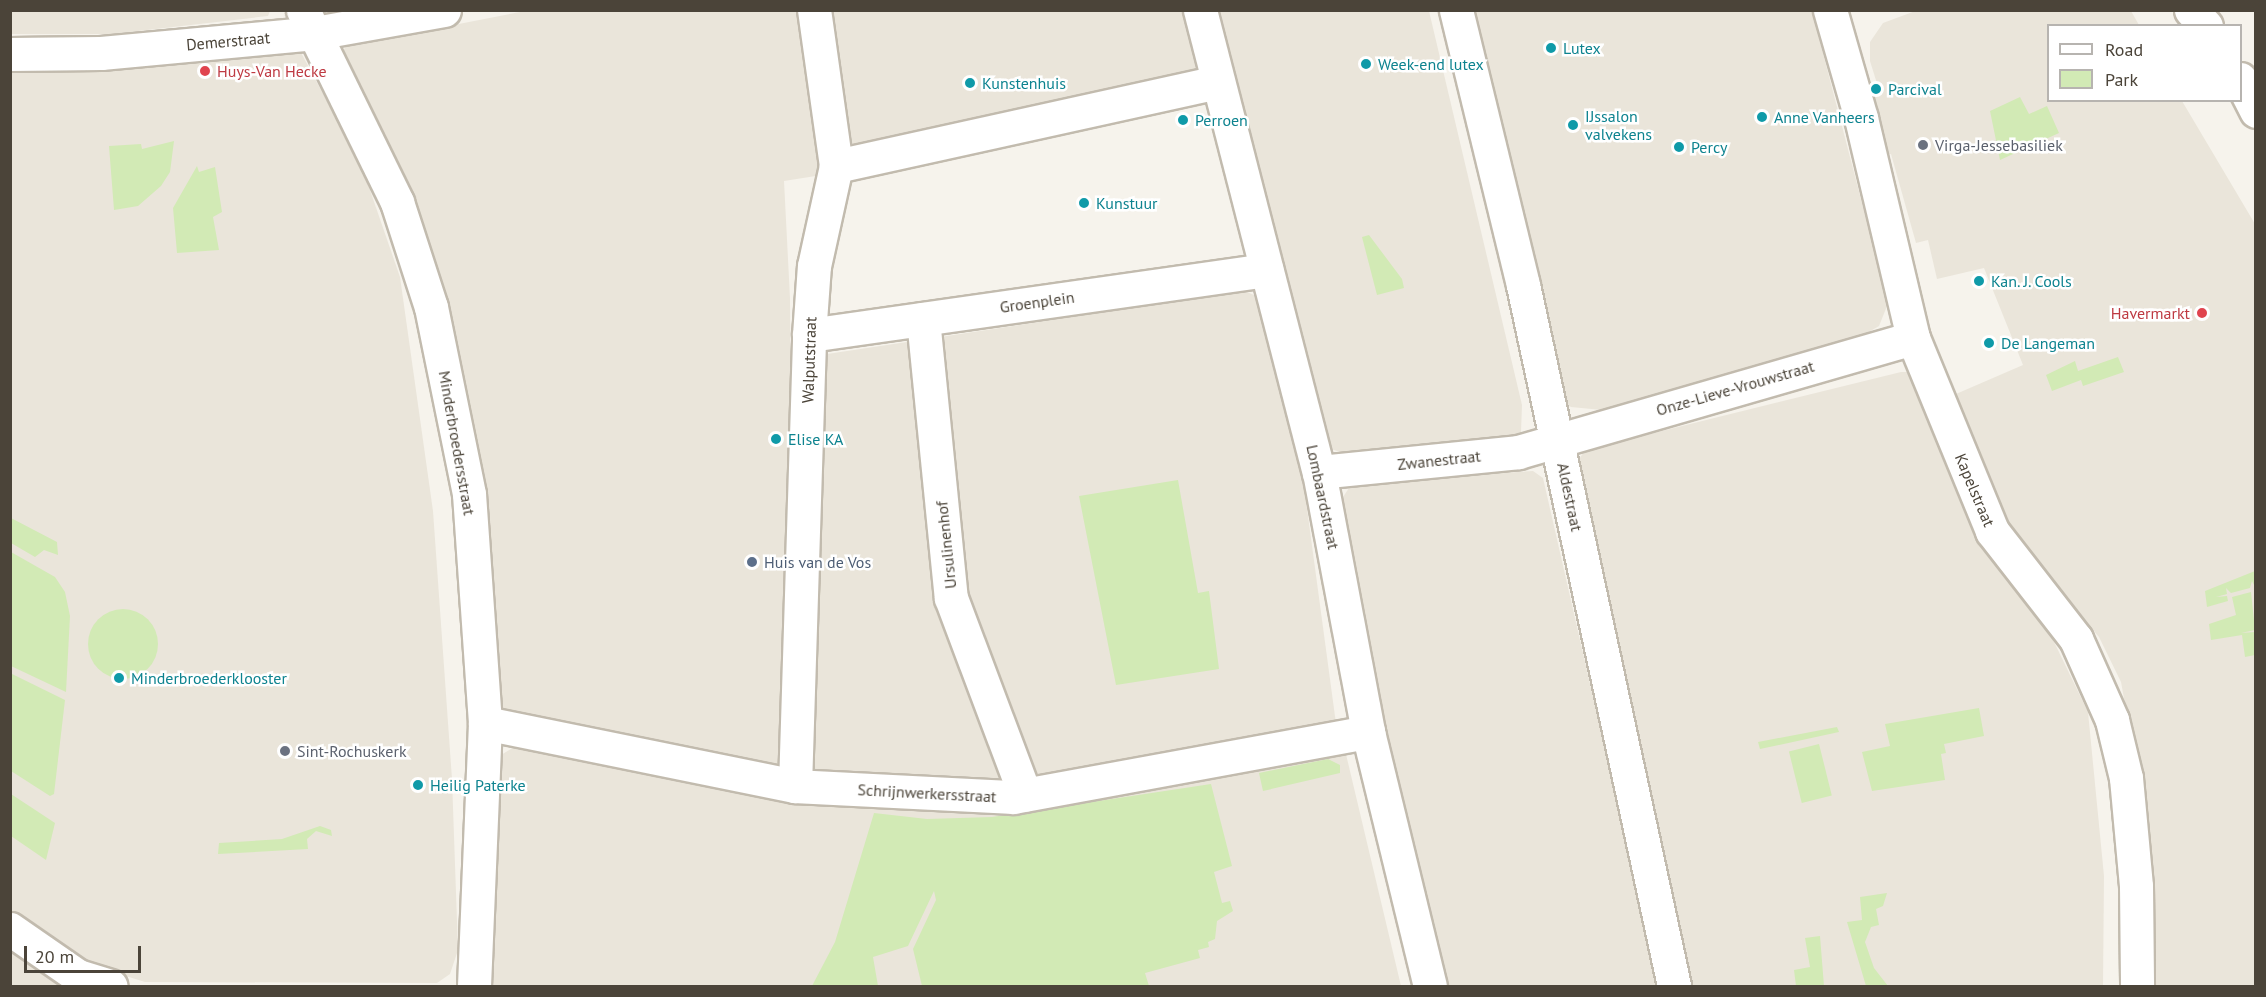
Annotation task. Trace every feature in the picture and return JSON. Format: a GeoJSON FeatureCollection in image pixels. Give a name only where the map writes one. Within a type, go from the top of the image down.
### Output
{"type":"FeatureCollection","features":[{"type":"Feature","properties":{"kind":"street","name":"Demerstraat"},"geometry":{"type":"LineString","coordinates":[[10,54],[101,53],[309,22],[444,10]]}},
{"type":"Feature","properties":{"kind":"street","name":"Walputstraat"},"geometry":{"type":"LineString","coordinates":[[795,786],[809,335],[814,266],[836,166],[814,10]]}},
{"type":"Feature","properties":{"kind":"street","name":"Lombaardstraat"},"geometry":{"type":"LineString","coordinates":[[1200,10],[1319,472],[1368,732],[1430,987]]}},
{"type":"Feature","properties":{"kind":"street","name":"Aldestraat"},"geometry":{"type":"LineString","coordinates":[[1456,10],[1543,375],[1674,987]]}},
{"type":"Feature","properties":{"kind":"street","name":"Kapelstraat"},"geometry":{"type":"LineString","coordinates":[[1830,10],[1861,118],[1912,338],[1992,531],[2076,639],[2112,720],[2127,789],[2136,886],[2137,987]]}},
{"type":"Feature","properties":{"kind":"street"},"geometry":{"type":"LineString","coordinates":[[2191,10],[2204,24]]}},
{"type":"Feature","properties":{"kind":"street","name":"Minderbroedersstraat"},"geometry":{"type":"LineString","coordinates":[[309,22],[397,202],[431,307],[469,494],[485,723],[474,987]]}},
{"type":"Feature","properties":{"kind":"street"},"geometry":{"type":"LineString","coordinates":[[2242,81],[2256,111]]}},
{"type":"Feature","properties":{"kind":"street"},"geometry":{"type":"LineString","coordinates":[[836,166],[1217,82]]}},
{"type":"Feature","properties":{"kind":"street","name":"Groenplein"},"geometry":{"type":"LineString","coordinates":[[809,335],[1266,270]]}},
{"type":"Feature","properties":{"kind":"street","name":"Ursulinenhof"},"geometry":{"type":"LineString","coordinates":[[922,319],[951,598],[1025,795]]}},
{"type":"Feature","properties":{"kind":"street","name":"Onze-Lieve-Vrouwstraat"},"geometry":{"type":"LineString","coordinates":[[1557,438],[1912,338]]}},
{"type":"Feature","properties":{"kind":"street","name":"Zwanestraat"},"geometry":{"type":"LineString","coordinates":[[1319,472],[1518,452],[1557,438]]}},
{"type":"Feature","properties":{"kind":"street","name":"Schrijnwerkersstraat"},"geometry":{"type":"LineString","coordinates":[[485,723],[795,786],[1025,795],[1368,732]]}},
{"type":"Feature","properties":{"kind":"street"},"geometry":{"type":"LineString","coordinates":[[10,929],[78,976],[111,987]]}},
{"type":"Feature","properties":{"kind":"shaded area"},"geometry":{"type":"Polygon","coordinates":[[[1918,10],[2131,11],[2138,24],[2047,24],[2047,102],[2183,102],[2255,224],[2255,986],[2155,986],[2148,830],[2121,682],[2099,637],[2002,525],[1949,397],[2023,365],[1984,268],[1937,279],[1928,240],[1916,243],[1891,154],[1880,157],[1865,94],[1879,90],[1870,61],[1870,42],[1883,23],[1918,10]]]}},
{"type":"Feature","properties":{"kind":"shaded area"},"geometry":{"type":"Polygon","coordinates":[[[10,11],[270,11],[268,16],[112,34],[11,34],[10,11]]]}},
{"type":"Feature","properties":{"kind":"shaded area"},"geometry":{"type":"Polygon","coordinates":[[[525,11],[809,11],[822,175],[784,181],[790,298],[791,488],[784,767],[498,713],[478,491],[335,64],[346,46],[525,11]]]}},
{"type":"Feature","properties":{"kind":"shaded area","name":"Kunstenhuis"},"geometry":{"type":"Polygon","coordinates":[[[824,11],[1183,11],[1198,71],[847,152],[824,11]]]}},
{"type":"Feature","properties":{"kind":"shaded area"},"geometry":{"type":"Polygon","coordinates":[[[1211,11],[1429,11],[1522,405],[1521,432],[1512,441],[1349,455],[1325,447],[1211,11]]]}},
{"type":"Feature","properties":{"kind":"shaded area"},"geometry":{"type":"Polygon","coordinates":[[[1464,11],[1812,11],[1881,276],[1887,306],[1879,326],[1862,336],[1602,410],[1571,407],[1560,400],[1464,11]]]}},
{"type":"Feature","properties":{"kind":"shaded area"},"geometry":{"type":"Polygon","coordinates":[[[298,47],[362,167],[400,277],[433,511],[452,779],[458,950],[450,974],[437,983],[145,982],[81,962],[11,914],[10,62],[298,47]]]}},
{"type":"Feature","properties":{"kind":"shaded area"},"geometry":{"type":"Polygon","coordinates":[[[1245,291],[1256,296],[1268,326],[1303,479],[1337,731],[1016,787],[803,780],[814,356],[1245,291]]]}},
{"type":"Feature","properties":{"kind":"shaded area"},"geometry":{"type":"Polygon","coordinates":[[[1901,372],[1911,372],[2025,582],[2088,712],[2104,876],[2103,986],[1688,986],[1576,464],[1585,450],[1901,372]]]}},
{"type":"Feature","properties":{"kind":"shaded area"},"geometry":{"type":"Polygon","coordinates":[[[1533,471],[1543,478],[1659,986],[1437,986],[1342,530],[1343,497],[1353,482],[1533,471]]]}},
{"type":"Feature","properties":{"kind":"shaded area"},"geometry":{"type":"Polygon","coordinates":[[[519,744],[806,801],[976,814],[1345,750],[1401,986],[490,986],[493,760],[519,744]]]}},
{"type":"Feature","properties":{"kind":"shaded area"},"geometry":{"type":"Polygon","coordinates":[[[10,944],[82,986],[11,986],[10,944]]]}},
{"type":"Feature","properties":{"kind":"green space"},"geometry":{"type":"Polygon","coordinates":[[[2020,97],[2029,114],[2047,106],[2059,133],[2000,160],[1990,111],[2020,97]]]}},
{"type":"Feature","properties":{"kind":"green space"},"geometry":{"type":"Polygon","coordinates":[[[174,141],[170,172],[161,186],[138,206],[114,210],[109,146],[141,144],[142,149],[174,141]]]}},
{"type":"Feature","properties":{"kind":"green space"},"geometry":{"type":"Polygon","coordinates":[[[197,166],[199,172],[215,167],[222,212],[213,217],[219,250],[177,253],[173,208],[197,166]]]}},
{"type":"Feature","properties":{"kind":"green space"},"geometry":{"type":"Polygon","coordinates":[[[1369,235],[1402,279],[1404,288],[1377,295],[1362,237],[1369,235]]]}},
{"type":"Feature","properties":{"kind":"green space"},"geometry":{"type":"Polygon","coordinates":[[[2118,357],[2124,372],[2083,386],[2081,380],[2052,391],[2046,375],[2075,361],[2078,371],[2118,357]]]}},
{"type":"Feature","properties":{"kind":"green space"},"geometry":{"type":"Polygon","coordinates":[[[1178,480],[1198,593],[1209,591],[1219,669],[1116,685],[1079,496],[1178,480]]]}},
{"type":"Feature","properties":{"kind":"green space"},"geometry":{"type":"Polygon","coordinates":[[[11,518],[57,542],[58,555],[44,550],[35,557],[11,543],[11,518]]]}},
{"type":"Feature","properties":{"kind":"green space"},"geometry":{"type":"Polygon","coordinates":[[[11,552],[55,577],[65,592],[70,616],[66,692],[11,666],[11,552]]]}},
{"type":"Feature","properties":{"kind":"green space"},"geometry":{"type":"Polygon","coordinates":[[[2255,571],[2255,587],[2252,581],[2250,588],[2231,593],[2226,588],[2227,594],[2216,597],[2227,596],[2228,601],[2207,607],[2205,591],[2255,571]]]}},
{"type":"Feature","properties":{"kind":"green space"},"geometry":{"type":"Polygon","coordinates":[[[2251,592],[2255,630],[2241,633],[2255,632],[2255,655],[2245,657],[2242,635],[2211,640],[2209,624],[2236,615],[2232,597],[2251,592]]]}},
{"type":"Feature","properties":{"kind":"green space"},"geometry":{"type":"Polygon","coordinates":[[[123,609],[136,612],[148,619],[155,631],[158,644],[155,657],[148,669],[136,676],[123,679],[110,676],[98,669],[91,657],[88,644],[91,631],[98,619],[110,612],[123,609]]]}},
{"type":"Feature","properties":{"kind":"green space"},"geometry":{"type":"Polygon","coordinates":[[[10,673],[65,700],[54,794],[50,796],[11,771],[10,673]]]}},
{"type":"Feature","properties":{"kind":"green space"},"geometry":{"type":"Polygon","coordinates":[[[1979,708],[1984,736],[1944,744],[1946,753],[1941,754],[1945,780],[1872,791],[1862,752],[1890,746],[1885,724],[1979,708]]]}},
{"type":"Feature","properties":{"kind":"green space"},"geometry":{"type":"Polygon","coordinates":[[[1837,727],[1839,732],[1760,749],[1758,742],[1837,727]]]}},
{"type":"Feature","properties":{"kind":"green space"},"geometry":{"type":"Polygon","coordinates":[[[1819,744],[1832,795],[1802,803],[1789,751],[1819,744]]]}},
{"type":"Feature","properties":{"kind":"green space"},"geometry":{"type":"Polygon","coordinates":[[[1328,759],[1340,765],[1340,773],[1263,791],[1259,773],[1328,759]]]}},
{"type":"Feature","properties":{"kind":"green space"},"geometry":{"type":"Polygon","coordinates":[[[1211,784],[1232,866],[1214,872],[1222,903],[1230,901],[1233,911],[1217,921],[1215,939],[1208,942],[1209,947],[1198,950],[1200,958],[1145,973],[1149,986],[922,986],[913,949],[936,900],[934,891],[908,946],[873,957],[878,986],[812,986],[835,942],[874,813],[927,819],[992,817],[1211,784]]]}},
{"type":"Feature","properties":{"kind":"green space"},"geometry":{"type":"Polygon","coordinates":[[[11,794],[55,823],[46,860],[11,836],[11,794]]]}},
{"type":"Feature","properties":{"kind":"green space"},"geometry":{"type":"Polygon","coordinates":[[[320,826],[331,830],[332,836],[316,831],[307,839],[308,849],[218,854],[219,843],[282,839],[320,826]]]}},
{"type":"Feature","properties":{"kind":"green space"},"geometry":{"type":"Polygon","coordinates":[[[1887,893],[1883,906],[1876,909],[1879,925],[1871,927],[1865,942],[1874,968],[1888,986],[1866,986],[1847,922],[1862,920],[1860,897],[1887,893]]]}},
{"type":"Feature","properties":{"kind":"green space"},"geometry":{"type":"Polygon","coordinates":[[[1820,936],[1824,986],[1796,986],[1794,970],[1810,967],[1805,938],[1820,936]]]}},
{"type":"Feature","properties":{"kind":"place","name":"Lutex"},"geometry":{"type":"Point","coordinates":[1551,48]}},
{"type":"Feature","properties":{"kind":"place","name":"Week-end lutex"},"geometry":{"type":"Point","coordinates":[1366,64]}},
{"type":"Feature","properties":{"kind":"place","name":"Huys-Van Hecke"},"geometry":{"type":"Point","coordinates":[205,71]}},
{"type":"Feature","properties":{"kind":"place","name":"Kunstenhuis"},"geometry":{"type":"Point","coordinates":[970,83]}},
{"type":"Feature","properties":{"kind":"place","name":"Parcival"},"geometry":{"type":"Point","coordinates":[1876,89]}},
{"type":"Feature","properties":{"kind":"place","name":"Anne Vanheers"},"geometry":{"type":"Point","coordinates":[1762,117]}},
{"type":"Feature","properties":{"kind":"place","name":"Perroen"},"geometry":{"type":"Point","coordinates":[1183,120]}},
{"type":"Feature","properties":{"kind":"place","name":"IJssalon valvekens"},"geometry":{"type":"Point","coordinates":[1573,125]}},
{"type":"Feature","properties":{"kind":"place","name":"Virga-Jessebasiliek"},"geometry":{"type":"Point","coordinates":[1923,145]}},
{"type":"Feature","properties":{"kind":"place","name":"Percy"},"geometry":{"type":"Point","coordinates":[1679,147]}},
{"type":"Feature","properties":{"kind":"place","name":"Kunstuur"},"geometry":{"type":"Point","coordinates":[1084,203]}},
{"type":"Feature","properties":{"kind":"place","name":"Kan. J. Cools"},"geometry":{"type":"Point","coordinates":[1979,281]}},
{"type":"Feature","properties":{"kind":"place","name":"Havermarkt"},"geometry":{"type":"Point","coordinates":[2202,313]}},
{"type":"Feature","properties":{"kind":"place","name":"De Langeman"},"geometry":{"type":"Point","coordinates":[1989,343]}},
{"type":"Feature","properties":{"kind":"place","name":"Elise KA"},"geometry":{"type":"Point","coordinates":[776,439]}},
{"type":"Feature","properties":{"kind":"place","name":"Huis van de Vos"},"geometry":{"type":"Point","coordinates":[752,562]}},
{"type":"Feature","properties":{"kind":"place","name":"Minderbroederklooster"},"geometry":{"type":"Point","coordinates":[119,678]}},
{"type":"Feature","properties":{"kind":"place","name":"Sint-Rochuskerk"},"geometry":{"type":"Point","coordinates":[285,751]}},
{"type":"Feature","properties":{"kind":"place","name":"Heilig Paterke"},"geometry":{"type":"Point","coordinates":[418,785]}}]}
